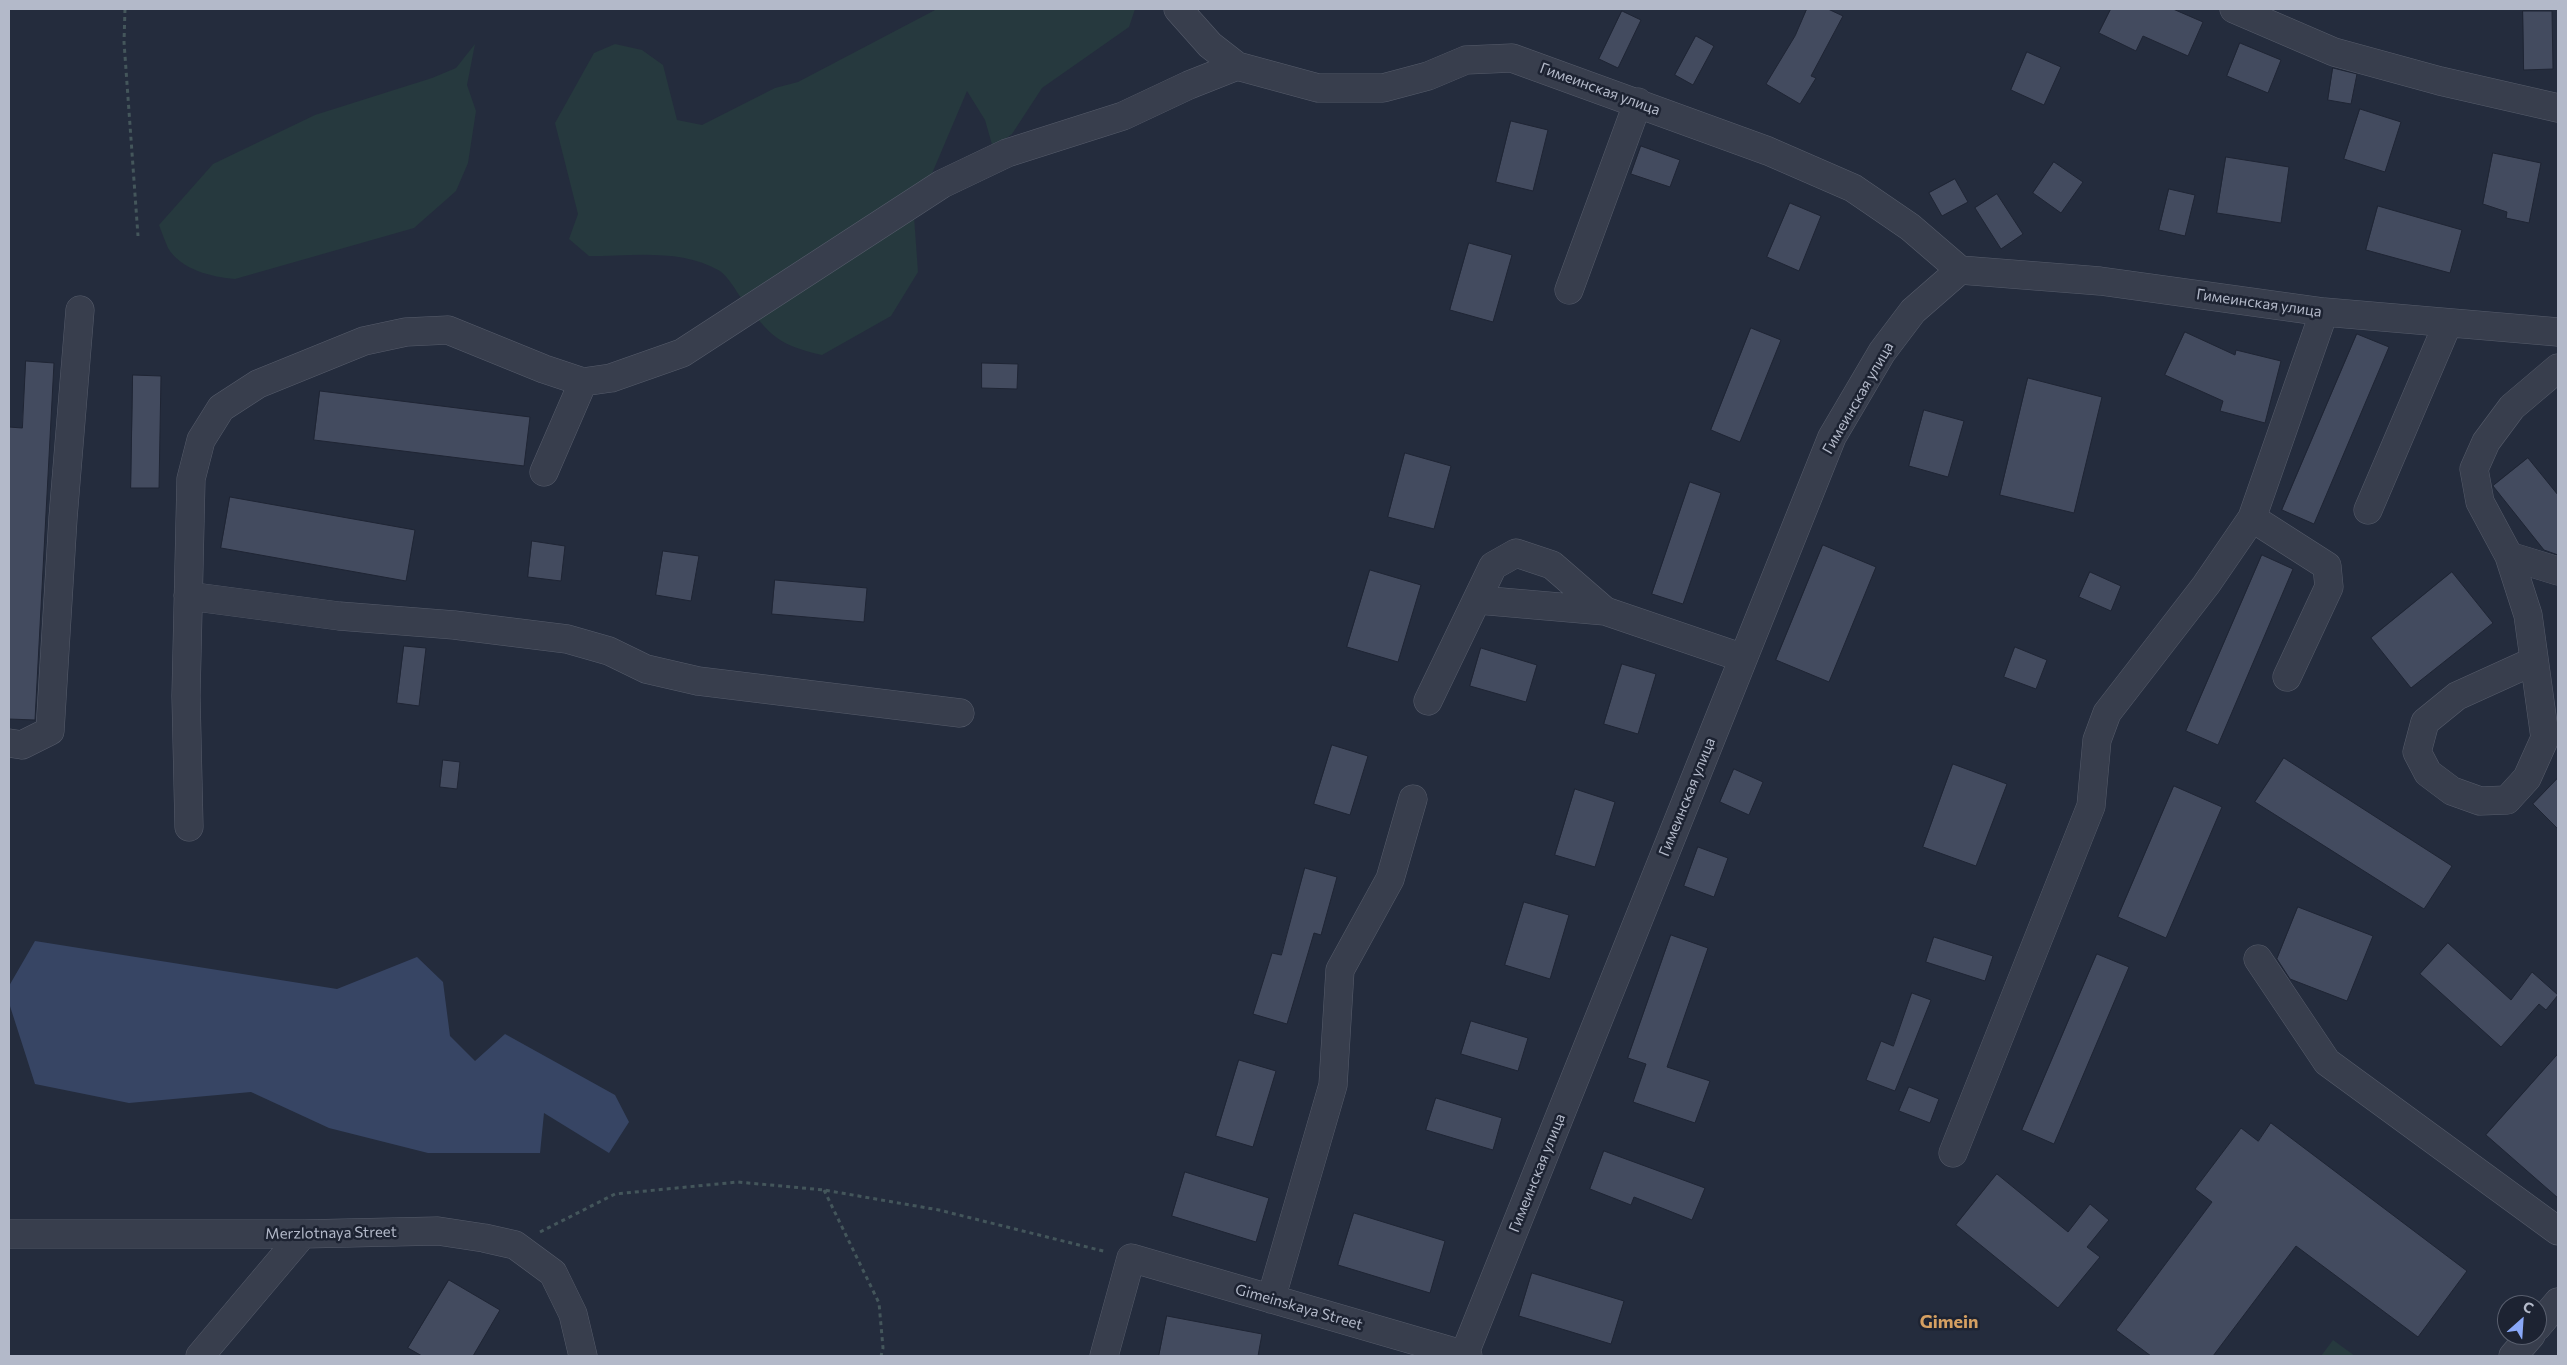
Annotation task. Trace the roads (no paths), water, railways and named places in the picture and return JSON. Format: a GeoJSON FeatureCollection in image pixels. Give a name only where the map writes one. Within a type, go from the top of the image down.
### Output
{"type":"FeatureCollection","features":[{"type":"Feature","properties":{"kind":"street"},"geometry":{"type":"LineString","coordinates":[[1178,9],[1210,46],[1237,66]]}},
{"type":"Feature","properties":{"kind":"street"},"geometry":{"type":"LineString","coordinates":[[2234,9],[2334,52],[2440,81],[2558,108]]}},
{"type":"Feature","properties":{"kind":"street","name":"Гимеинская улица"},"geometry":{"type":"LineString","coordinates":[[1237,66],[1318,88],[1383,88],[1428,76],[1466,60],[1512,58],[1638,102],[1768,151],[1853,188],[1910,227],[1960,270],[2100,281],[2324,312],[2558,332]]}},
{"type":"Feature","properties":{"kind":"street"},"geometry":{"type":"LineString","coordinates":[[189,827],[186,696],[191,479],[201,440],[221,408],[258,384],[364,342],[406,332],[448,330],[544,369],[583,382],[612,378],[682,353],[942,184],[1007,153],[1123,116],[1189,85],[1237,66]]}},
{"type":"Feature","properties":{"kind":"street"},"geometry":{"type":"LineString","coordinates":[[1569,290],[1638,102]]}},
{"type":"Feature","properties":{"kind":"street","name":"Гимеинская улица"},"geometry":{"type":"LineString","coordinates":[[1466,1356],[1832,437],[1882,352],[1913,311],[1960,270]]}},
{"type":"Feature","properties":{"kind":"street"},"geometry":{"type":"LineString","coordinates":[[9,743],[22,745],[50,731],[63,518],[80,310]]}},
{"type":"Feature","properties":{"kind":"street"},"geometry":{"type":"LineString","coordinates":[[1953,1152],[2091,806],[2098,740],[2107,713],[2206,585],[2252,518],[2324,312]]}},
{"type":"Feature","properties":{"kind":"street"},"geometry":{"type":"LineString","coordinates":[[2368,510],[2448,323]]}},
{"type":"Feature","properties":{"kind":"street"},"geometry":{"type":"LineString","coordinates":[[2534,661],[2458,696],[2425,722],[2417,752],[2428,773],[2452,791],[2480,801],[2507,800],[2527,778],[2545,738],[2528,615],[2509,556],[2480,502],[2474,469],[2486,442],[2512,407],[2558,368]]}},
{"type":"Feature","properties":{"kind":"street"},"geometry":{"type":"LineString","coordinates":[[544,472],[583,382]]}},
{"type":"Feature","properties":{"kind":"street"},"geometry":{"type":"LineString","coordinates":[[2252,518],[2327,566],[2330,578],[2329,587],[2287,677]]}},
{"type":"Feature","properties":{"kind":"street"},"geometry":{"type":"LineString","coordinates":[[1428,701],[1493,566],[1516,553],[1552,565],[1605,611]]}},
{"type":"Feature","properties":{"kind":"street"},"geometry":{"type":"LineString","coordinates":[[2509,556],[2558,571]]}},
{"type":"Feature","properties":{"kind":"street"},"geometry":{"type":"LineString","coordinates":[[188,596],[339,616],[454,625],[568,639],[609,651],[646,669],[698,681],[960,713]]}},
{"type":"Feature","properties":{"kind":"street"},"geometry":{"type":"LineString","coordinates":[[1478,600],[1605,611],[1743,658]]}},
{"type":"Feature","properties":{"kind":"street"},"geometry":{"type":"LineString","coordinates":[[1271,1299],[1333,1085],[1340,970],[1390,879],[1413,799]]}},
{"type":"Feature","properties":{"kind":"street"},"geometry":{"type":"LineString","coordinates":[[2258,959],[2327,1062],[2558,1231]]}},
{"type":"Feature","properties":{"kind":"street","name":"Merzlotnaya Street"},"geometry":{"type":"LineString","coordinates":[[9,1234],[303,1234],[438,1231],[484,1238],[515,1245],[552,1273],[573,1314],[583,1356]]}},
{"type":"Feature","properties":{"kind":"street"},"geometry":{"type":"LineString","coordinates":[[200,1356],[303,1234]]}},
{"type":"Feature","properties":{"kind":"street","name":"Gimeinskaya Street"},"geometry":{"type":"LineString","coordinates":[[1104,1356],[1131,1258],[1466,1356]]}},
{"type":"Feature","properties":{"kind":"street"},"geometry":{"type":"LineString","coordinates":[[2547,1315],[2558,1302]]}},
{"type":"Feature","properties":{"kind":"street"},"geometry":{"type":"LineString","coordinates":[[2513,1356],[2522,1345]]}},
{"type":"Feature","properties":{"kind":"water"},"geometry":{"type":"Polygon","coordinates":[[[35,941],[337,989],[417,957],[443,982],[450,1036],[475,1061],[505,1034],[615,1095],[629,1122],[609,1153],[544,1113],[540,1153],[428,1153],[329,1128],[251,1092],[129,1103],[35,1084],[9,1003],[9,986],[35,941]]]}},
{"type":"Feature","properties":{"kind":"district","name":"Gimein"},"geometry":{"type":"Point","coordinates":[1949,1322]}}]}
